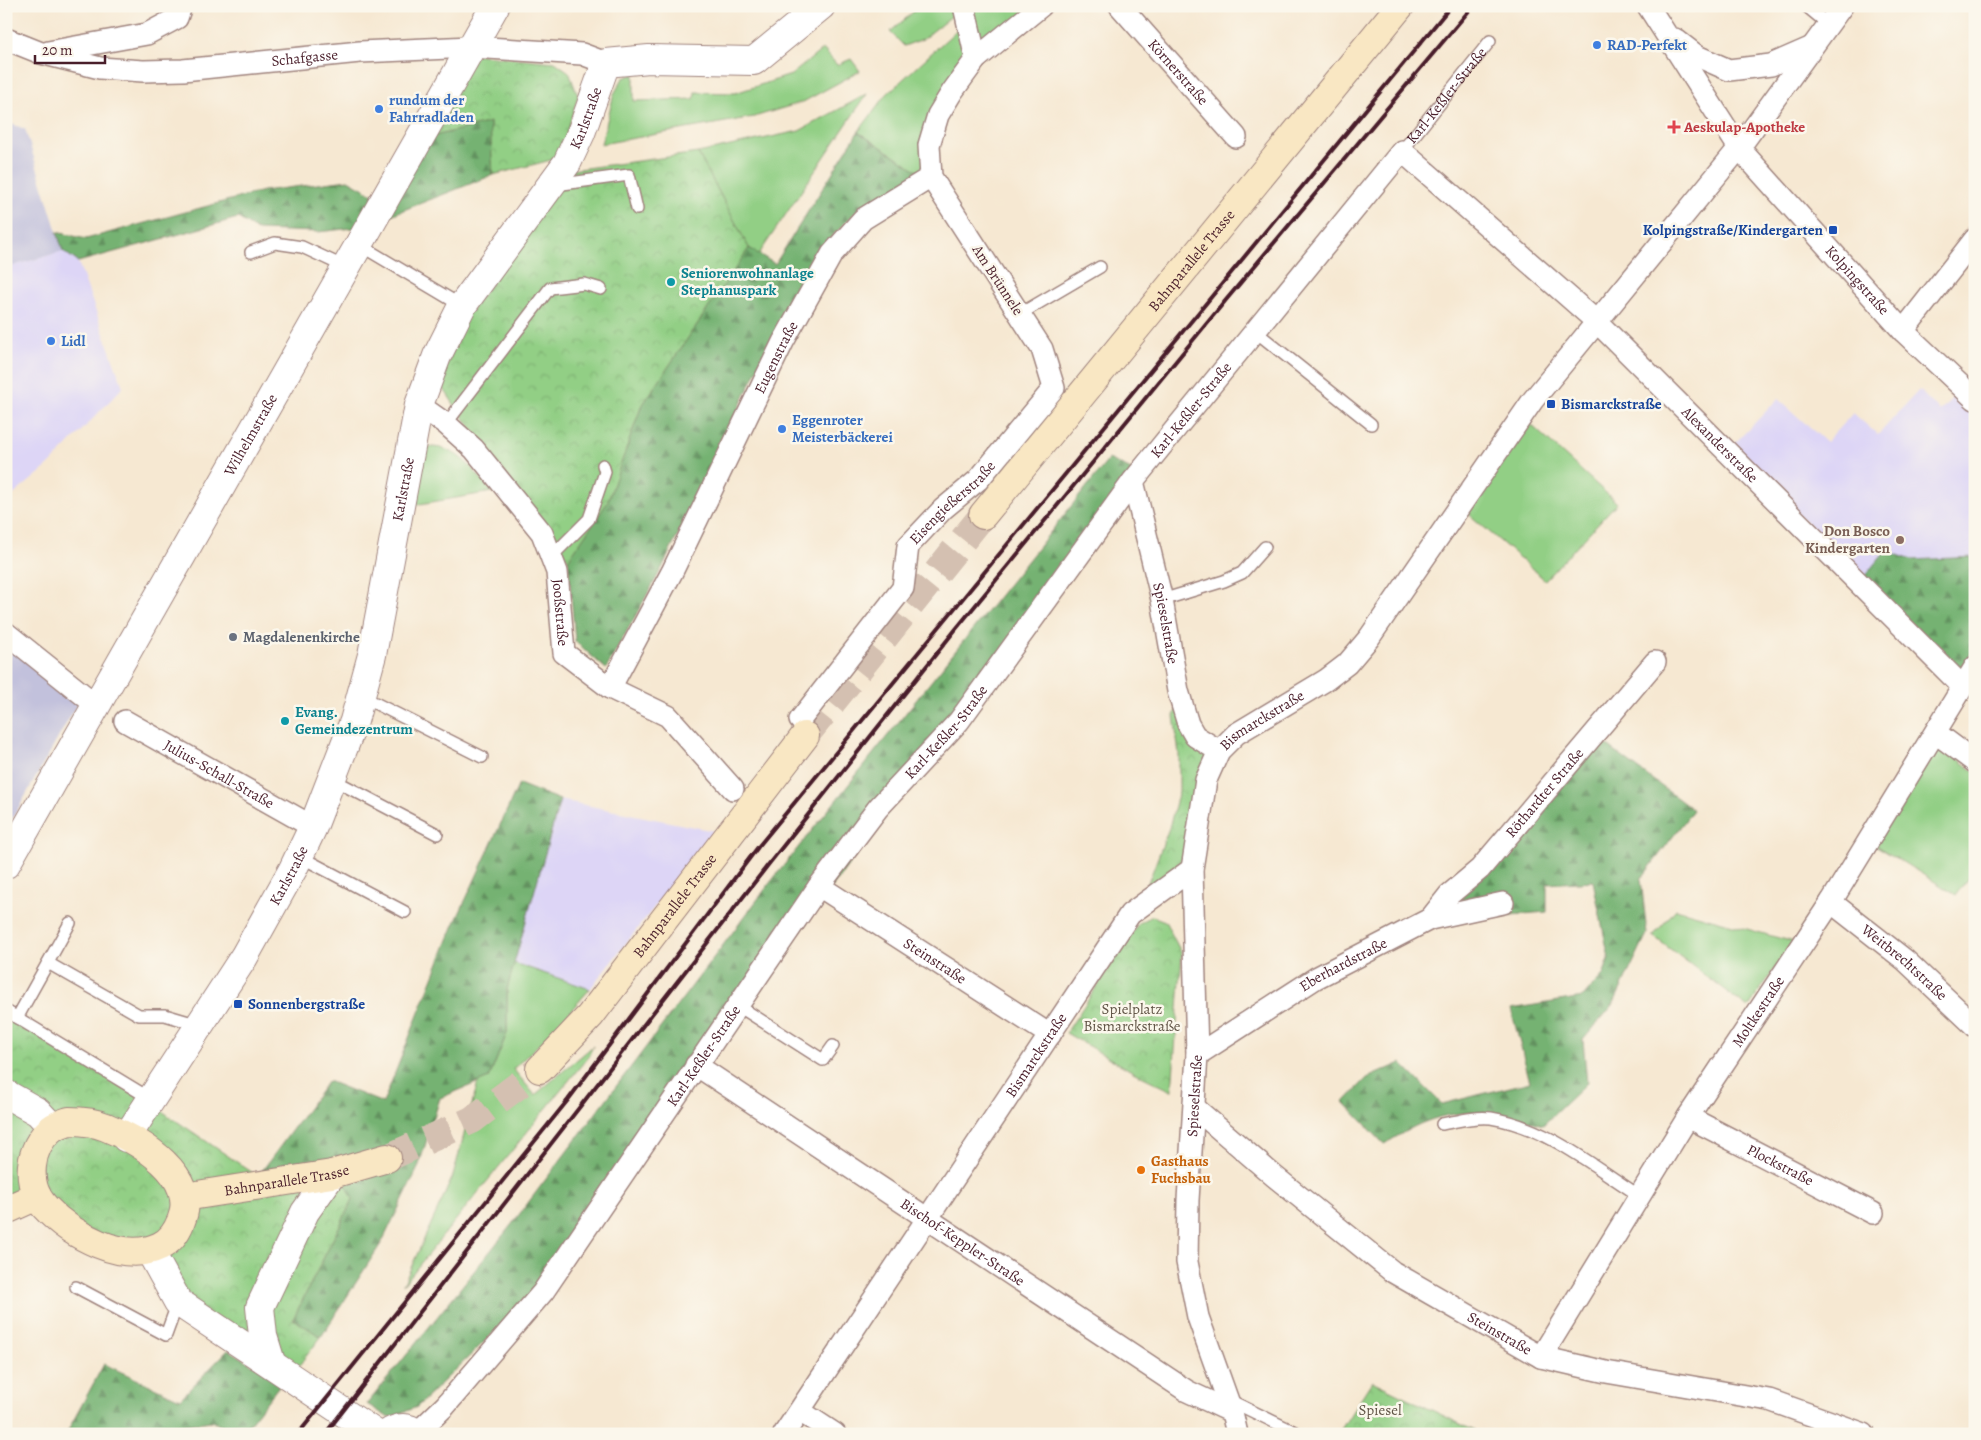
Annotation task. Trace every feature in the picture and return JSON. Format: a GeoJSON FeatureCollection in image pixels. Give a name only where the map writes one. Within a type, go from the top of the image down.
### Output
{"type":"FeatureCollection","features":[{"type":"Feature","properties":{"kind":"main road","name":"Bahnparallele Trasse"},"geometry":{"type":"LineString","coordinates":[[983,515],[1400,6]]}},
{"type":"Feature","properties":{"kind":"main road","name":"Bahnparallele Trasse"},"geometry":{"type":"LineString","coordinates":[[540,1069],[590,1016],[803,728]]}},
{"type":"Feature","properties":{"kind":"main road"},"geometry":{"type":"LineString","coordinates":[[68,1121],[85,1122],[105,1127],[126,1138],[160,1159],[179,1179],[184,1197],[184,1215],[177,1231],[165,1243],[150,1251],[130,1253],[113,1250],[91,1240],[63,1222],[44,1207],[37,1196],[31,1173],[34,1155],[42,1140],[52,1128],[68,1121]]}},
{"type":"Feature","properties":{"kind":"main road","name":"Bahnparallele Trasse"},"geometry":{"type":"LineString","coordinates":[[184,1197],[332,1174],[387,1158]]}},
{"type":"Feature","properties":{"kind":"main road"},"geometry":{"type":"LineString","coordinates":[[6,1210],[37,1196]]}},
{"type":"Feature","properties":{"kind":"street"},"geometry":{"type":"LineString","coordinates":[[41,53],[148,34],[177,18],[180,6]]}},
{"type":"Feature","properties":{"kind":"street","name":"Wilhelmstraße"},"geometry":{"type":"LineString","coordinates":[[6,864],[495,6]]}},
{"type":"Feature","properties":{"kind":"street"},"geometry":{"type":"LineString","coordinates":[[606,63],[649,59],[754,61],[821,6]]}},
{"type":"Feature","properties":{"kind":"street"},"geometry":{"type":"LineString","coordinates":[[964,6],[976,58]]}},
{"type":"Feature","properties":{"kind":"street"},"geometry":{"type":"LineString","coordinates":[[931,177],[929,145],[938,115],[976,58],[1041,6]]}},
{"type":"Feature","properties":{"kind":"street","name":"Körnerstraße"},"geometry":{"type":"LineString","coordinates":[[1120,6],[1236,137]]}},
{"type":"Feature","properties":{"kind":"street","name":"Kolpingstraße"},"geometry":{"type":"LineString","coordinates":[[1648,6],[1739,148],[1903,331],[1975,399]]}},
{"type":"Feature","properties":{"kind":"street","name":"Bismarckstraße"},"geometry":{"type":"LineString","coordinates":[[784,1434],[1130,914],[1192,869],[1206,780],[1219,751],[1236,734],[1326,680],[1347,664],[1368,638],[1533,400],[1739,148],[1842,6]]}},
{"type":"Feature","properties":{"kind":"street","name":"Bismarckstraße"},"geometry":{"type":"LineString","coordinates":[[1663,30],[1697,56],[1729,70],[1771,65],[1811,48]]}},
{"type":"Feature","properties":{"kind":"street","name":"Schafgasse"},"geometry":{"type":"LineString","coordinates":[[6,39],[41,53],[100,68],[143,71],[183,70],[360,52],[471,47],[582,54],[606,63]]}},
{"type":"Feature","properties":{"kind":"street","name":"Karlstraße"},"geometry":{"type":"LineString","coordinates":[[126,1138],[244,957],[313,827],[354,721],[372,654],[419,405],[437,356],[462,306],[567,163],[581,133],[606,63]]}},
{"type":"Feature","properties":{"kind":"street","name":"Alexanderstraße"},"geometry":{"type":"LineString","coordinates":[[1402,151],[1596,321],[1963,687]]}},
{"type":"Feature","properties":{"kind":"street","name":"Karl-Keßler-Straße"},"geometry":{"type":"LineString","coordinates":[[418,1433],[445,1406],[542,1292],[819,886],[878,808],[959,721],[1133,481],[1402,151]]}},
{"type":"Feature","properties":{"kind":"street","name":"Am Brünnele"},"geometry":{"type":"LineString","coordinates":[[931,177],[1042,349],[1054,388]]}},
{"type":"Feature","properties":{"kind":"street","name":"Eugenstraße"},"geometry":{"type":"LineString","coordinates":[[610,688],[672,572],[783,342],[832,254],[864,219],[931,177]]}},
{"type":"Feature","properties":{"kind":"street"},"geometry":{"type":"LineString","coordinates":[[1903,331],[1975,239]]}},
{"type":"Feature","properties":{"kind":"street","name":"Eisengießerstraße"},"geometry":{"type":"LineString","coordinates":[[803,728],[903,588],[908,546],[943,509],[978,480],[1054,388]]}},
{"type":"Feature","properties":{"kind":"street","name":"Jooßstraße"},"geometry":{"type":"LineString","coordinates":[[419,405],[446,424],[474,449],[542,533],[557,572],[564,653],[610,688],[668,716],[733,789]]}},
{"type":"Feature","properties":{"kind":"street","name":"Spieselstraße"},"geometry":{"type":"LineString","coordinates":[[1133,481],[1162,600],[1178,691],[1188,724],[1194,736],[1219,751]]}},
{"type":"Feature","properties":{"kind":"street"},"geometry":{"type":"LineString","coordinates":[[6,633],[96,705]]}},
{"type":"Feature","properties":{"kind":"street","name":"Röthardter Straße"},"geometry":{"type":"LineString","coordinates":[[1430,919],[1449,895],[1480,869],[1655,662]]}},
{"type":"Feature","properties":{"kind":"street","name":"Moltkestraße"},"geometry":{"type":"LineString","coordinates":[[1541,1357],[1688,1117],[1830,902],[1975,667]]}},
{"type":"Feature","properties":{"kind":"street","name":"Julius-Schall-Straße"},"geometry":{"type":"LineString","coordinates":[[125,721],[313,827]]}},
{"type":"Feature","properties":{"kind":"street"},"geometry":{"type":"LineString","coordinates":[[1936,733],[1975,762]]}},
{"type":"Feature","properties":{"kind":"street","name":"Spieselstraße"},"geometry":{"type":"LineString","coordinates":[[1192,869],[1197,1055],[1188,1200],[1187,1262],[1198,1317],[1229,1405],[1237,1434]]}},
{"type":"Feature","properties":{"kind":"street","name":"Steinstraße"},"geometry":{"type":"LineString","coordinates":[[819,886],[1050,1035]]}},
{"type":"Feature","properties":{"kind":"street","name":"Weitbrechtstraße"},"geometry":{"type":"LineString","coordinates":[[1830,902],[1905,960],[1975,1026]]}},
{"type":"Feature","properties":{"kind":"street","name":"Eberhardstraße"},"geometry":{"type":"LineString","coordinates":[[1197,1055],[1316,978],[1430,919],[1503,903]]}},
{"type":"Feature","properties":{"kind":"street","name":"Bischof-Keppler-Straße"},"geometry":{"type":"LineString","coordinates":[[696,1065],[1188,1390],[1229,1405]]}},
{"type":"Feature","properties":{"kind":"street"},"geometry":{"type":"LineString","coordinates":[[6,1094],[38,1112],[52,1128]]}},
{"type":"Feature","properties":{"kind":"street","name":"Steinstraße"},"geometry":{"type":"LineString","coordinates":[[1195,1108],[1274,1176],[1393,1272],[1541,1357],[1606,1372],[1768,1400],[1864,1434]]}},
{"type":"Feature","properties":{"kind":"street","name":"Plockstraße"},"geometry":{"type":"LineString","coordinates":[[1688,1117],[1873,1213]]}},
{"type":"Feature","properties":{"kind":"street"},"geometry":{"type":"LineString","coordinates":[[271,1362],[263,1336],[260,1307],[305,1212],[332,1174]]}},
{"type":"Feature","properties":{"kind":"street"},"geometry":{"type":"LineString","coordinates":[[150,1251],[178,1302],[271,1362],[376,1434]]}},
{"type":"Feature","properties":{"kind":"street"},"geometry":{"type":"LineString","coordinates":[[800,1411],[835,1434]]}},
{"type":"Feature","properties":{"kind":"street"},"geometry":{"type":"LineString","coordinates":[[387,1434],[402,1428],[418,1433]]}},
{"type":"Feature","properties":{"kind":"lane"},"geometry":{"type":"LineString","coordinates":[[1806,6],[1829,25]]}},
{"type":"Feature","properties":{"kind":"lane","name":"Karl-Keßler-Straße"},"geometry":{"type":"LineString","coordinates":[[1402,151],[1490,41]]}},
{"type":"Feature","properties":{"kind":"lane"},"geometry":{"type":"LineString","coordinates":[[551,185],[629,175],[637,209]]}},
{"type":"Feature","properties":{"kind":"lane"},"geometry":{"type":"LineString","coordinates":[[251,252],[276,243],[352,256],[462,306]]}},
{"type":"Feature","properties":{"kind":"lane"},"geometry":{"type":"LineString","coordinates":[[1020,314],[1100,267]]}},
{"type":"Feature","properties":{"kind":"lane"},"geometry":{"type":"LineString","coordinates":[[446,424],[550,288],[584,284],[601,289]]}},
{"type":"Feature","properties":{"kind":"lane"},"geometry":{"type":"LineString","coordinates":[[1255,332],[1371,424]]}},
{"type":"Feature","properties":{"kind":"lane"},"geometry":{"type":"LineString","coordinates":[[552,556],[589,519],[605,472],[604,465]]}},
{"type":"Feature","properties":{"kind":"lane"},"geometry":{"type":"LineString","coordinates":[[1162,600],[1224,581],[1242,573],[1265,547]]}},
{"type":"Feature","properties":{"kind":"lane"},"geometry":{"type":"LineString","coordinates":[[360,696],[482,757]]}},
{"type":"Feature","properties":{"kind":"lane"},"geometry":{"type":"LineString","coordinates":[[332,779],[438,834]]}},
{"type":"Feature","properties":{"kind":"lane"},"geometry":{"type":"LineString","coordinates":[[299,856],[405,912]]}},
{"type":"Feature","properties":{"kind":"lane"},"geometry":{"type":"LineString","coordinates":[[18,1018],[70,923]]}},
{"type":"Feature","properties":{"kind":"lane"},"geometry":{"type":"LineString","coordinates":[[48,963],[139,1015],[165,1015],[199,1025]]}},
{"type":"Feature","properties":{"kind":"lane"},"geometry":{"type":"LineString","coordinates":[[737,1005],[823,1060],[833,1046]]}},
{"type":"Feature","properties":{"kind":"lane"},"geometry":{"type":"LineString","coordinates":[[6,1011],[151,1099]]}},
{"type":"Feature","properties":{"kind":"lane"},"geometry":{"type":"LineString","coordinates":[[1442,1124],[1469,1118],[1490,1118],[1540,1132],[1640,1196]]}},
{"type":"Feature","properties":{"kind":"lane"},"geometry":{"type":"LineString","coordinates":[[76,1287],[166,1335],[178,1302]]}},
{"type":"Feature","properties":{"kind":"lane"},"geometry":{"type":"LineString","coordinates":[[1229,1405],[1299,1434]]}},
{"type":"Feature","properties":{"kind":"shaded area"},"geometry":{"type":"Polygon","coordinates":[[[6,122],[25,129],[63,251],[6,268],[6,122]]]}},
{"type":"Feature","properties":{"kind":"shaded area"},"geometry":{"type":"Polygon","coordinates":[[[63,251],[78,262],[123,387],[49,465],[6,501],[6,268],[63,251]]]}},
{"type":"Feature","properties":{"kind":"shaded area","name":"Don Bosco Kindergarten"},"geometry":{"type":"Polygon","coordinates":[[[1919,390],[1940,411],[1956,394],[1975,412],[1975,647],[1960,672],[1730,448],[1778,399],[1826,442],[1853,413],[1878,435],[1919,390]]]}},
{"type":"Feature","properties":{"kind":"shaded area"},"geometry":{"type":"Polygon","coordinates":[[[6,639],[79,701],[6,830],[6,639]]]}},
{"type":"Feature","properties":{"kind":"shaded area"},"geometry":{"type":"Polygon","coordinates":[[[560,800],[714,831],[590,989],[514,963],[560,800]]]}},
{"type":"Feature","properties":{"kind":"green space"},"geometry":{"type":"Polygon","coordinates":[[[920,6],[957,6],[958,11],[923,39],[904,46],[890,32],[920,6]]]}},
{"type":"Feature","properties":{"kind":"green space"},"geometry":{"type":"Polygon","coordinates":[[[968,6],[1033,6],[979,51],[968,6]]]}},
{"type":"Feature","properties":{"kind":"green space"},"geometry":{"type":"Polygon","coordinates":[[[960,27],[968,59],[921,173],[858,132],[887,94],[960,27]]]}},
{"type":"Feature","properties":{"kind":"green space"},"geometry":{"type":"Polygon","coordinates":[[[823,49],[837,65],[851,59],[860,71],[803,102],[754,117],[601,144],[614,94],[623,78],[634,74],[634,101],[694,99],[695,92],[735,93],[791,75],[823,49]]]}},
{"type":"Feature","properties":{"kind":"green space"},"geometry":{"type":"Polygon","coordinates":[[[474,54],[555,62],[569,72],[578,96],[559,158],[493,175],[490,122],[430,137],[474,54]]]}},
{"type":"Feature","properties":{"kind":"green space"},"geometry":{"type":"Polygon","coordinates":[[[867,94],[759,254],[749,248],[698,153],[799,131],[867,94]]]}},
{"type":"Feature","properties":{"kind":"green space"},"geometry":{"type":"Polygon","coordinates":[[[490,122],[493,175],[378,220],[430,137],[490,122]]]}},
{"type":"Feature","properties":{"kind":"green space"},"geometry":{"type":"Polygon","coordinates":[[[858,132],[921,173],[858,210],[821,248],[777,329],[662,568],[606,669],[575,641],[568,560],[607,503],[641,407],[749,248],[775,264],[858,132]]]}},
{"type":"Feature","properties":{"kind":"green space"},"geometry":{"type":"Polygon","coordinates":[[[698,153],[749,248],[641,407],[607,503],[568,560],[440,383],[466,318],[571,170],[698,153]]]}},
{"type":"Feature","properties":{"kind":"green space"},"geometry":{"type":"Polygon","coordinates":[[[348,180],[380,198],[362,227],[318,232],[257,230],[238,218],[78,262],[63,251],[57,232],[86,239],[263,191],[348,180]]]}},
{"type":"Feature","properties":{"kind":"green space"},"geometry":{"type":"Polygon","coordinates":[[[1529,423],[1617,503],[1545,580],[1464,510],[1529,423]]]}},
{"type":"Feature","properties":{"kind":"green space"},"geometry":{"type":"Polygon","coordinates":[[[429,447],[439,448],[457,455],[472,468],[492,492],[414,505],[424,456],[429,447]]]}},
{"type":"Feature","properties":{"kind":"green space"},"geometry":{"type":"Polygon","coordinates":[[[1109,459],[1135,472],[539,1289],[417,1407],[389,1418],[367,1404],[512,1224],[773,879],[1109,459]]]}},
{"type":"Feature","properties":{"kind":"green space"},"geometry":{"type":"Polygon","coordinates":[[[1886,551],[1912,560],[1975,557],[1975,647],[1960,672],[1864,578],[1886,551]]]}},
{"type":"Feature","properties":{"kind":"green space"},"geometry":{"type":"Polygon","coordinates":[[[1178,705],[1213,753],[1183,863],[1144,894],[1169,828],[1179,791],[1179,754],[1174,716],[1178,705]]]}},
{"type":"Feature","properties":{"kind":"green space"},"geometry":{"type":"Polygon","coordinates":[[[1601,741],[1693,810],[1641,879],[1647,934],[1613,1005],[1583,1040],[1587,1083],[1543,1125],[1514,1117],[1484,1113],[1455,1114],[1420,1124],[1384,1144],[1344,1102],[1367,1078],[1401,1063],[1442,1104],[1530,1082],[1511,1009],[1583,997],[1603,975],[1609,959],[1593,881],[1547,884],[1547,912],[1510,915],[1506,892],[1453,905],[1601,741]]]}},
{"type":"Feature","properties":{"kind":"green space"},"geometry":{"type":"Polygon","coordinates":[[[1936,741],[1975,772],[1975,868],[1956,895],[1875,845],[1936,741]]]}},
{"type":"Feature","properties":{"kind":"green space"},"geometry":{"type":"Polygon","coordinates":[[[519,784],[560,800],[507,989],[507,1033],[489,1078],[440,1098],[418,1168],[382,1242],[321,1337],[293,1319],[353,1199],[262,1171],[328,1081],[383,1103],[453,927],[519,784]]]}},
{"type":"Feature","properties":{"kind":"green space"},"geometry":{"type":"Polygon","coordinates":[[[1676,909],[1793,942],[1748,1008],[1653,936],[1676,909]]]}},
{"type":"Feature","properties":{"kind":"green space","name":"Spielplatz Bismarckstraße"},"geometry":{"type":"Polygon","coordinates":[[[1152,916],[1165,921],[1182,954],[1172,1091],[1135,1073],[1066,1033],[1138,924],[1152,916]]]}},
{"type":"Feature","properties":{"kind":"green space"},"geometry":{"type":"Polygon","coordinates":[[[514,963],[590,989],[549,1035],[513,1069],[535,1095],[593,1046],[588,1057],[403,1285],[453,1176],[478,1082],[489,1078],[507,1033],[507,989],[514,963]]]}},
{"type":"Feature","properties":{"kind":"green space"},"geometry":{"type":"Polygon","coordinates":[[[6,1015],[144,1099],[256,1175],[343,1179],[353,1199],[293,1319],[321,1337],[297,1368],[181,1299],[152,1244],[106,1238],[62,1219],[6,1205],[6,1015]]]}},
{"type":"Feature","properties":{"kind":"green space"},"geometry":{"type":"Polygon","coordinates":[[[228,1350],[282,1382],[242,1433],[211,1421],[177,1426],[166,1434],[66,1434],[104,1364],[180,1399],[228,1350]]]}},
{"type":"Feature","properties":{"kind":"green space","name":"Spiesel"},"geometry":{"type":"Polygon","coordinates":[[[1372,1381],[1481,1434],[1338,1434],[1372,1381]]]}},
{"type":"Feature","properties":{"kind":"tunnel"},"geometry":{"type":"LineString","coordinates":[[805,736],[983,515]]}},
{"type":"Feature","properties":{"kind":"tunnel"},"geometry":{"type":"LineString","coordinates":[[387,1158],[472,1120],[540,1069]]}},
{"type":"Feature","properties":{"kind":"railway"},"geometry":{"type":"LineString","coordinates":[[298,1434],[568,1100],[758,847],[1451,6]]}},
{"type":"Feature","properties":{"kind":"railway"},"geometry":{"type":"LineString","coordinates":[[325,1434],[768,865],[956,629],[1226,300],[1473,6]]}},
{"type":"Feature","properties":{"kind":"place","name":"RAD-Perfekt"},"geometry":{"type":"Point","coordinates":[1597,45]}},
{"type":"Feature","properties":{"kind":"place","name":"rundum der Fahrradladen"},"geometry":{"type":"Point","coordinates":[379,109]}},
{"type":"Feature","properties":{"kind":"place","name":"Aeskulap-Apotheke"},"geometry":{"type":"Point","coordinates":[1674,127]}},
{"type":"Feature","properties":{"kind":"place","name":"Kolpingstraße/Kindergarten"},"geometry":{"type":"Point","coordinates":[1833,230]}},
{"type":"Feature","properties":{"kind":"place","name":"Seniorenwohnanlage Stephanuspark"},"geometry":{"type":"Point","coordinates":[671,282]}},
{"type":"Feature","properties":{"kind":"place","name":"Lidl"},"geometry":{"type":"Point","coordinates":[51,341]}},
{"type":"Feature","properties":{"kind":"place","name":"Bismarckstraße"},"geometry":{"type":"Point","coordinates":[1551,404]}},
{"type":"Feature","properties":{"kind":"place","name":"Eggenroter Meisterbäckerei"},"geometry":{"type":"Point","coordinates":[782,429]}},
{"type":"Feature","properties":{"kind":"place","name":"Don Bosco Kindergarten"},"geometry":{"type":"Point","coordinates":[1900,540]}},
{"type":"Feature","properties":{"kind":"place","name":"Magdalenenkirche"},"geometry":{"type":"Point","coordinates":[233,637]}},
{"type":"Feature","properties":{"kind":"place","name":"Evang. Gemeindezentrum"},"geometry":{"type":"Point","coordinates":[285,721]}},
{"type":"Feature","properties":{"kind":"place","name":"Sonnenbergstraße"},"geometry":{"type":"Point","coordinates":[238,1004]}},
{"type":"Feature","properties":{"kind":"place","name":"Gasthaus Fuchsbau"},"geometry":{"type":"Point","coordinates":[1141,1170]}}]}
